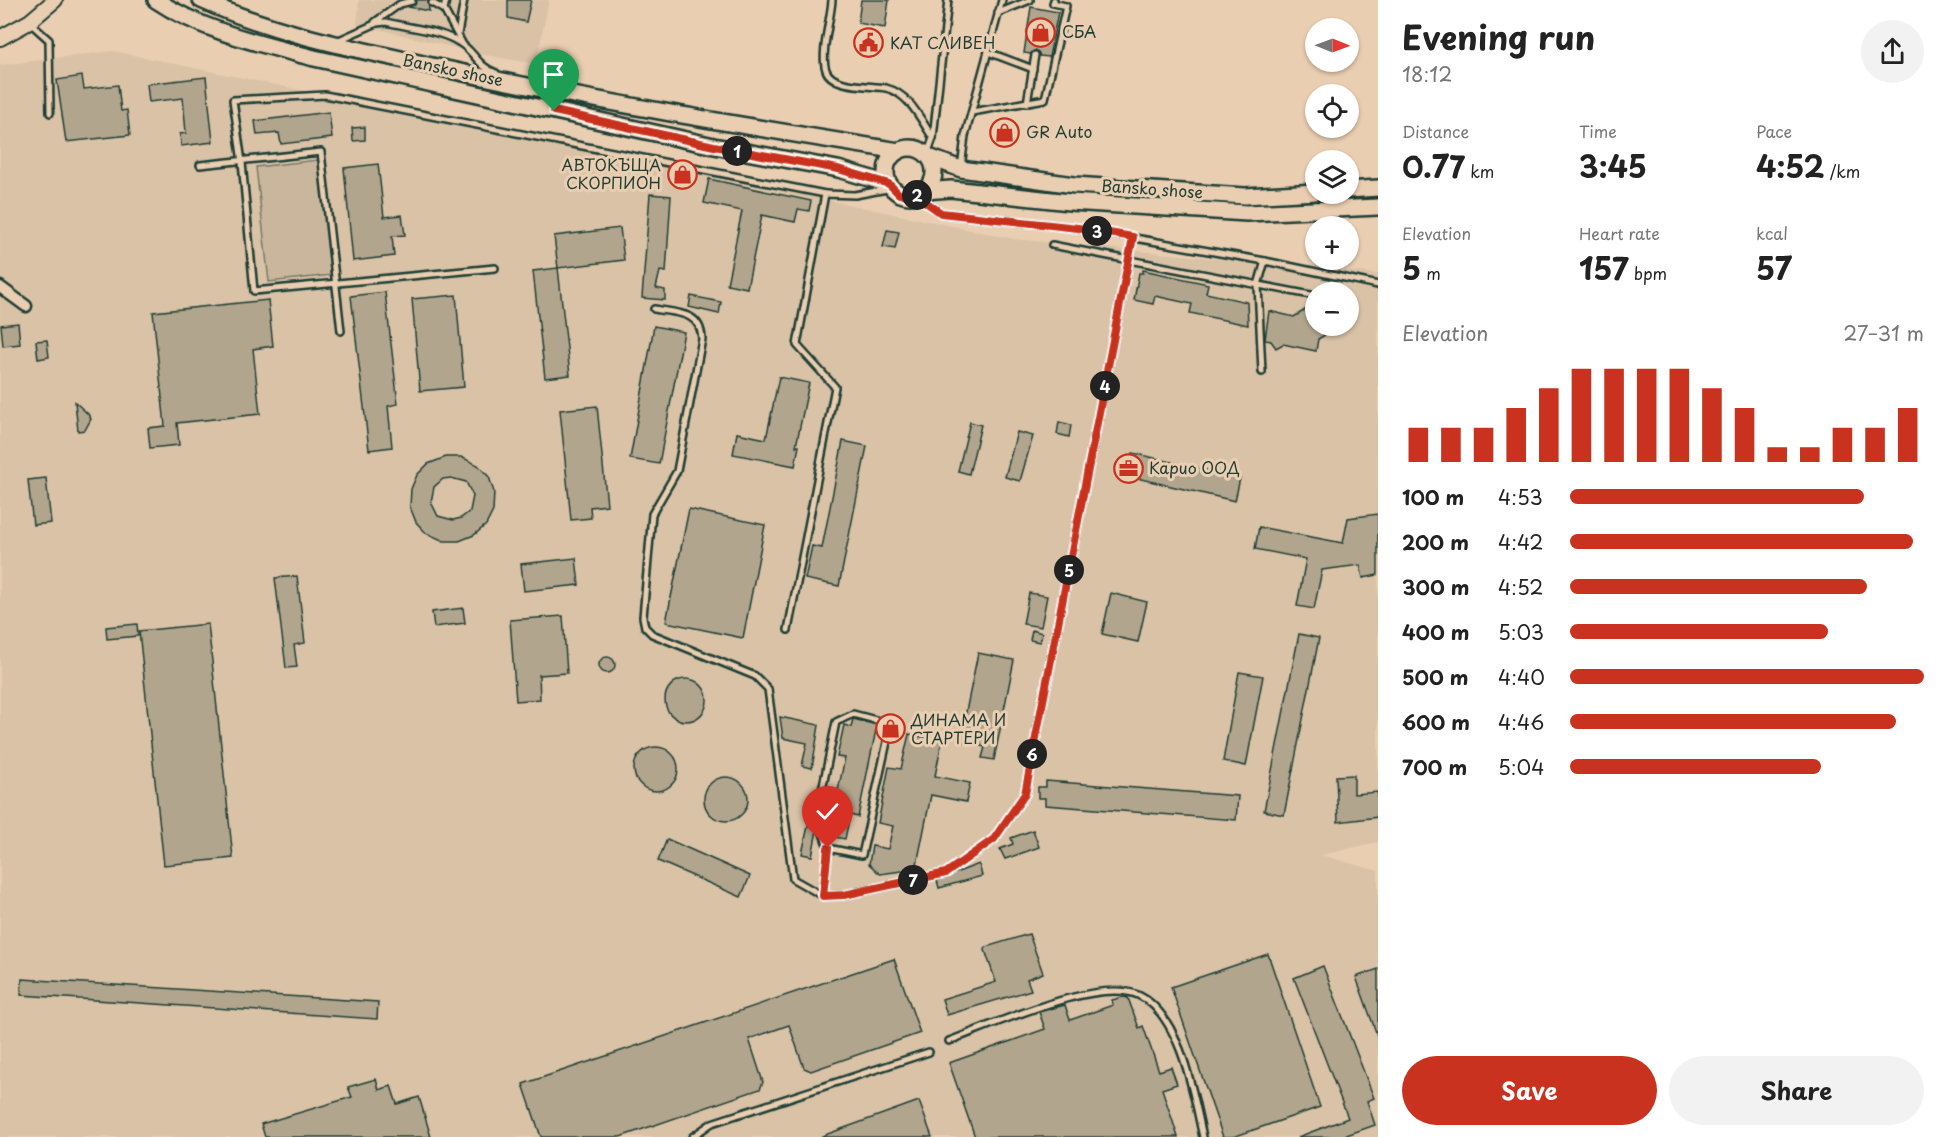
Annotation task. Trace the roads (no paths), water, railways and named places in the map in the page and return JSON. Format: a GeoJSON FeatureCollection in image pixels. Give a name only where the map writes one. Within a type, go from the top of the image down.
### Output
{"type":"FeatureCollection","features":[{"type":"Feature","properties":{"kind":"main road","name":"Bansko shose"},"geometry":{"type":"LineString","coordinates":[[201,0],[225,11],[320,41],[537,89],[899,151]]}},
{"type":"Feature","properties":{"kind":"main road","name":"Bansko shose"},"geometry":{"type":"LineString","coordinates":[[157,2],[251,41],[314,58],[703,144],[838,169],[891,186]]}},
{"type":"Feature","properties":{"kind":"main road"},"geometry":{"type":"LineString","coordinates":[[914,148],[928,156],[933,175],[921,193],[902,194],[891,186],[887,165],[899,151],[914,148]]}},
{"type":"Feature","properties":{"kind":"main road","name":"Bansko shose"},"geometry":{"type":"LineString","coordinates":[[928,156],[961,169],[1074,185],[1245,196],[1305,193]]}},
{"type":"Feature","properties":{"kind":"main road"},"geometry":{"type":"LineString","coordinates":[[1359,189],[1378,188]]}},
{"type":"Feature","properties":{"kind":"main road","name":"Bansko shose"},"geometry":{"type":"LineString","coordinates":[[921,193],[951,189],[1070,202],[1246,213],[1378,207]]}},
{"type":"Feature","properties":{"kind":"street"},"geometry":{"type":"LineString","coordinates":[[41,13],[47,0]]}},
{"type":"Feature","properties":{"kind":"street"},"geometry":{"type":"LineString","coordinates":[[0,38],[29,22],[55,0]]}},
{"type":"Feature","properties":{"kind":"street"},"geometry":{"type":"LineString","coordinates":[[0,287],[26,306]]}},
{"type":"Feature","properties":{"kind":"lane"},"geometry":{"type":"LineString","coordinates":[[444,10],[446,0]]}},
{"type":"Feature","properties":{"kind":"lane"},"geometry":{"type":"LineString","coordinates":[[458,34],[464,0]]}},
{"type":"Feature","properties":{"kind":"lane"},"geometry":{"type":"LineString","coordinates":[[832,0],[824,62],[826,72],[831,78],[884,88],[903,96],[933,138]]}},
{"type":"Feature","properties":{"kind":"lane"},"geometry":{"type":"LineString","coordinates":[[928,156],[933,138],[948,0]]}},
{"type":"Feature","properties":{"kind":"lane"},"geometry":{"type":"LineString","coordinates":[[961,169],[972,112],[1002,0]]}},
{"type":"Feature","properties":{"kind":"lane"},"geometry":{"type":"LineString","coordinates":[[998,13],[1030,0]]}},
{"type":"Feature","properties":{"kind":"lane"},"geometry":{"type":"LineString","coordinates":[[972,112],[1045,99],[1066,6],[1053,3],[1053,0]]}},
{"type":"Feature","properties":{"kind":"lane"},"geometry":{"type":"LineString","coordinates":[[364,29],[405,1],[412,1]]}},
{"type":"Feature","properties":{"kind":"lane"},"geometry":{"type":"LineString","coordinates":[[432,3],[444,10],[463,44],[484,68],[537,89]]}},
{"type":"Feature","properties":{"kind":"lane"},"geometry":{"type":"LineString","coordinates":[[29,22],[49,40],[50,113]]}},
{"type":"Feature","properties":{"kind":"lane"},"geometry":{"type":"LineString","coordinates":[[320,41],[343,40],[377,23],[386,22],[452,38],[463,44]]}},
{"type":"Feature","properties":{"kind":"lane"},"geometry":{"type":"LineString","coordinates":[[988,52],[1033,69]]}},
{"type":"Feature","properties":{"kind":"lane"},"geometry":{"type":"LineString","coordinates":[[1026,102],[1035,55]]}},
{"type":"Feature","properties":{"kind":"lane"},"geometry":{"type":"LineString","coordinates":[[495,268],[254,291],[242,162],[232,100],[325,95],[825,194],[855,195],[891,186]]}},
{"type":"Feature","properties":{"kind":"lane"},"geometry":{"type":"LineString","coordinates":[[200,165],[321,152],[341,331]]}},
{"type":"Feature","properties":{"kind":"lane"},"geometry":{"type":"LineString","coordinates":[[921,193],[941,213],[1078,228],[1133,237],[1265,261],[1378,285]]}},
{"type":"Feature","properties":{"kind":"lane"},"geometry":{"type":"LineString","coordinates":[[788,630],[835,387],[797,345],[825,194]]}},
{"type":"Feature","properties":{"kind":"lane"},"geometry":{"type":"LineString","coordinates":[[654,309],[689,314],[702,329],[702,339],[677,471],[652,514],[643,617],[645,627],[652,634],[754,676],[768,689],[793,879],[823,896],[844,895],[946,873],[994,839],[1025,794],[1133,237]]}},
{"type":"Feature","properties":{"kind":"lane"},"geometry":{"type":"LineString","coordinates":[[1052,245],[1305,294]]}},
{"type":"Feature","properties":{"kind":"lane"},"geometry":{"type":"LineString","coordinates":[[1262,372],[1258,285],[1265,261]]}},
{"type":"Feature","properties":{"kind":"lane"},"geometry":{"type":"LineString","coordinates":[[823,896],[828,848],[817,815],[836,722],[853,714],[891,724],[862,855],[828,848]]}},
{"type":"Feature","properties":{"kind":"lane"},"geometry":{"type":"LineString","coordinates":[[949,1041],[1047,1005],[1086,994],[1115,991],[1138,995],[1157,1011],[1174,1036],[1188,1067],[1203,1137]]}},
{"type":"Feature","properties":{"kind":"lane"},"geometry":{"type":"LineString","coordinates":[[692,1137],[712,1123],[929,1052]]}},
{"type":"Feature","properties":{"kind":"place","name":"СБА"},"geometry":{"type":"Point","coordinates":[1041,32]}},
{"type":"Feature","properties":{"kind":"place","name":"КАТ СЛИВЕН"},"geometry":{"type":"Point","coordinates":[869,43]}},
{"type":"Feature","properties":{"kind":"place","name":"GR Auto"},"geometry":{"type":"Point","coordinates":[1005,132]}},
{"type":"Feature","properties":{"kind":"place","name":"АВТОКЪЩА СКОРПИОН"},"geometry":{"type":"Point","coordinates":[682,174]}},
{"type":"Feature","properties":{"kind":"place","name":"Карио ООД"},"geometry":{"type":"Point","coordinates":[1128,468]}},
{"type":"Feature","properties":{"kind":"place","name":"ДИНАМА И СТАРТЕРИ"},"geometry":{"type":"Point","coordinates":[890,729]}}]}
